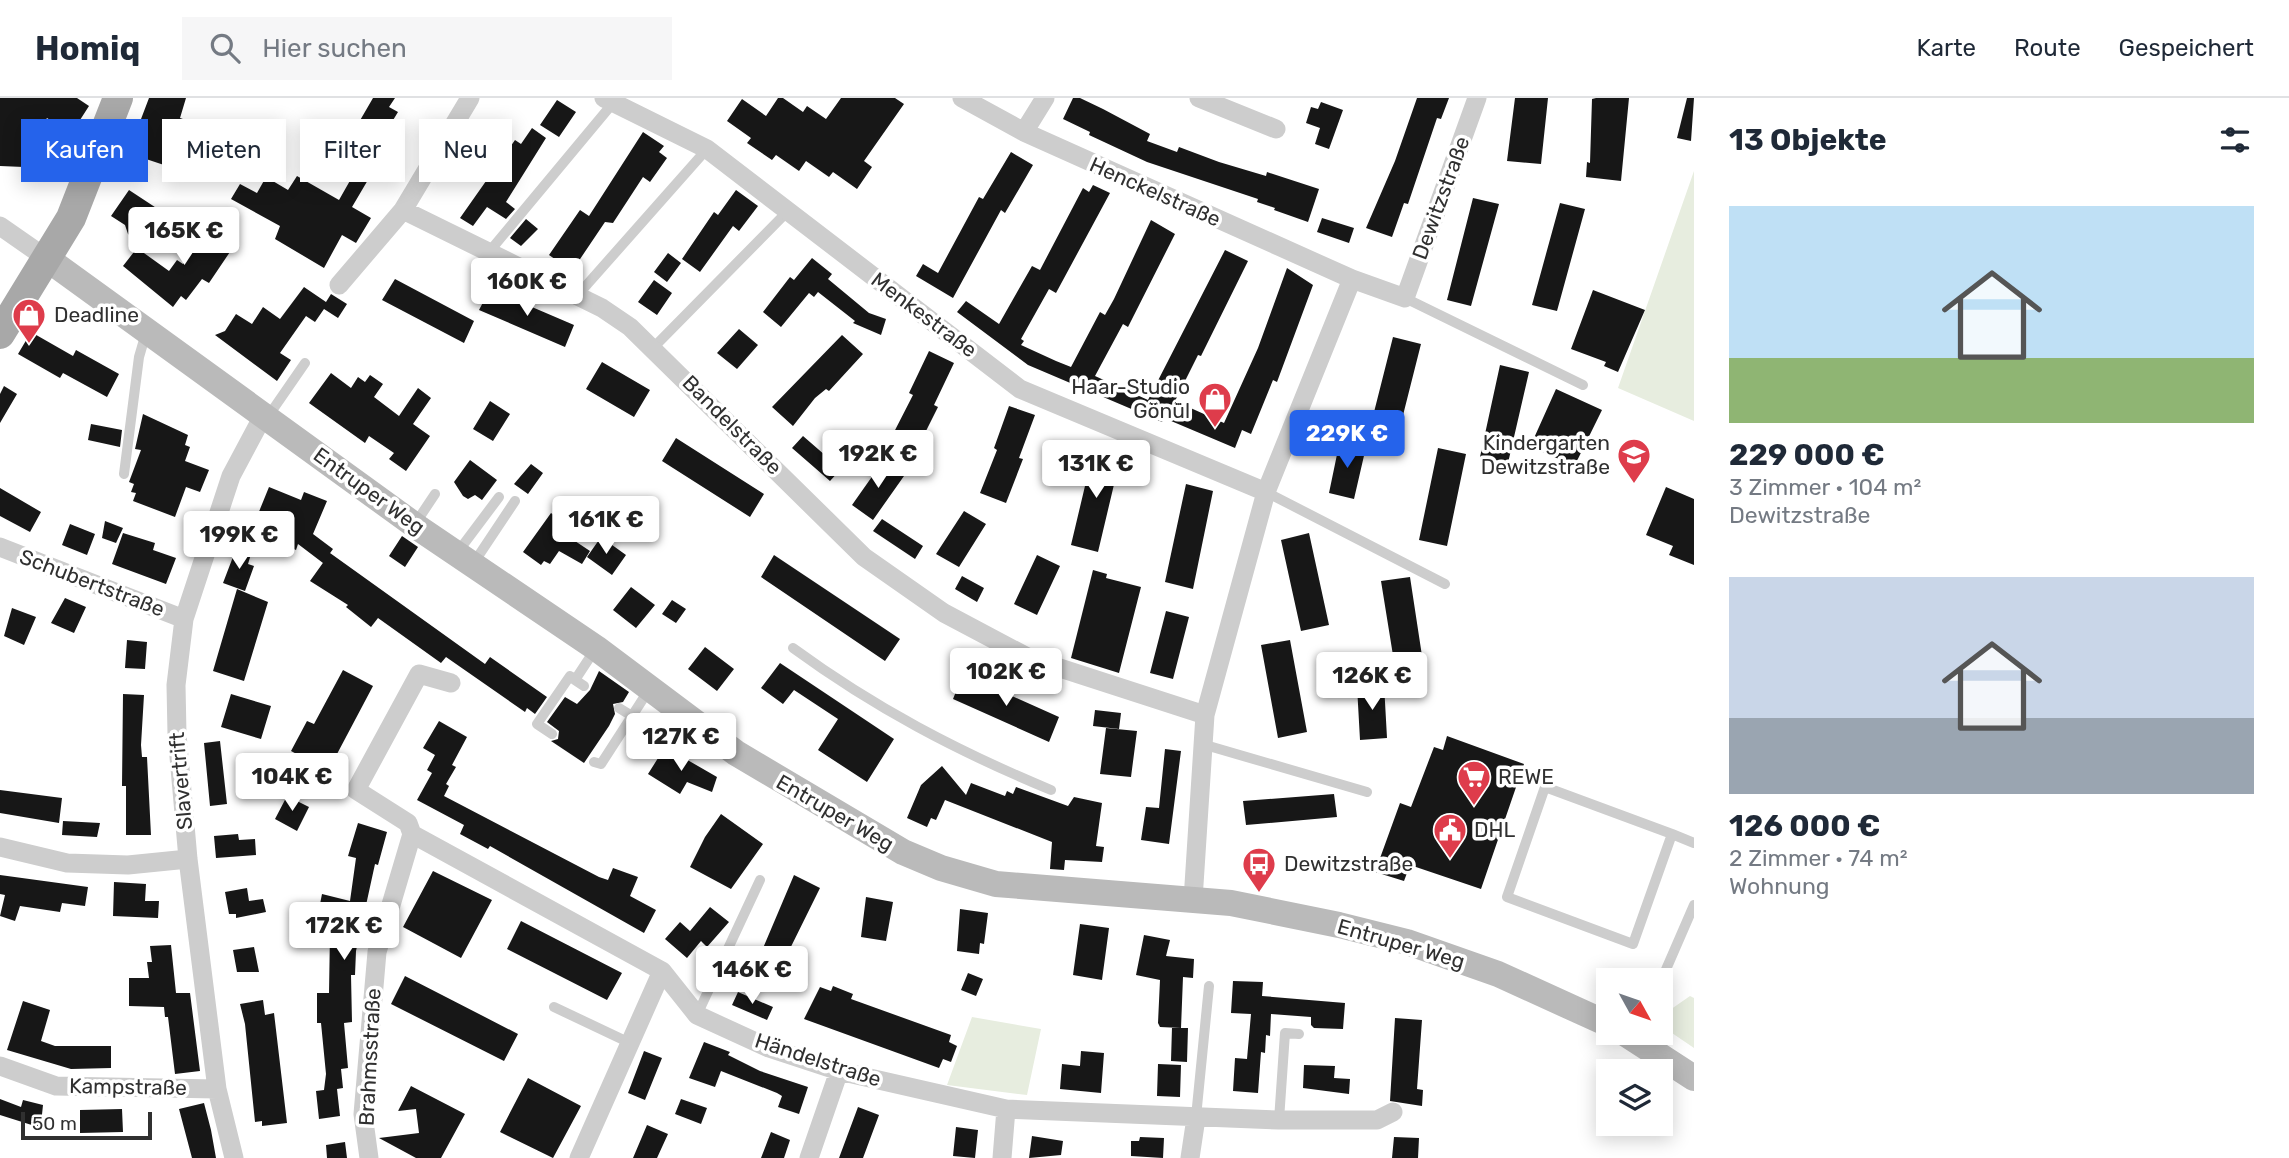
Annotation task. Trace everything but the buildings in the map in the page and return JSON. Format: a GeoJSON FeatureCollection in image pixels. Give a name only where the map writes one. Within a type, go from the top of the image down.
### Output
{"type":"FeatureCollection","features":[{"type":"Feature","properties":{"kind":"main road"},"geometry":{"type":"LineString","coordinates":[[0,334],[71,218],[118,98]]}},
{"type":"Feature","properties":{"kind":"main road","name":"Entruper Weg"},"geometry":{"type":"LineString","coordinates":[[46,258],[415,524],[651,687],[769,775],[903,852],[941,868],[996,884],[1193,900],[1271,911],[1406,942],[1528,986],[1596,1018]]}},
{"type":"Feature","properties":{"kind":"main road"},"geometry":{"type":"LineString","coordinates":[[1646,1045],[1694,1078]]}},
{"type":"Feature","properties":{"kind":"street"},"geometry":{"type":"LineString","coordinates":[[339,285],[403,210],[470,98]]}},
{"type":"Feature","properties":{"kind":"street","name":"Henckelstraße"},"geometry":{"type":"LineString","coordinates":[[962,98],[1024,132],[1352,279]]}},
{"type":"Feature","properties":{"kind":"street"},"geometry":{"type":"LineString","coordinates":[[1024,132],[1045,98]]}},
{"type":"Feature","properties":{"kind":"street"},"geometry":{"type":"LineString","coordinates":[[1199,98],[1276,130]]}},
{"type":"Feature","properties":{"kind":"street","name":"Dewitzstraße"},"geometry":{"type":"LineString","coordinates":[[1405,298],[1477,98]]}},
{"type":"Feature","properties":{"kind":"street","name":"Menkestraße"},"geometry":{"type":"LineString","coordinates":[[609,100],[707,149],[1020,388],[1266,492]]}},
{"type":"Feature","properties":{"kind":"street","name":"Bandelstraße"},"geometry":{"type":"LineString","coordinates":[[403,210],[602,308],[654,347],[864,557],[944,613],[1029,658],[1205,715]]}},
{"type":"Feature","properties":{"kind":"street","name":"Entruper Weg"},"geometry":{"type":"LineString","coordinates":[[0,226],[46,258]]}},
{"type":"Feature","properties":{"kind":"street"},"geometry":{"type":"LineString","coordinates":[[1193,900],[1205,715],[1266,492],[1352,279],[1405,298]]}},
{"type":"Feature","properties":{"kind":"street","name":"Slavertrift"},"geometry":{"type":"LineString","coordinates":[[234,1158],[217,1089],[188,859],[176,697],[184,619],[232,476],[265,417]]}},
{"type":"Feature","properties":{"kind":"street","name":"Schubertstraße"},"geometry":{"type":"LineString","coordinates":[[0,547],[184,619]]}},
{"type":"Feature","properties":{"kind":"street","name":"Händelstraße"},"geometry":{"type":"LineString","coordinates":[[451,683],[419,674],[356,790],[408,823],[412,835],[662,971],[697,1015],[769,1048],[839,1071],[1006,1109],[1279,1120],[1377,1120],[1393,1112]]}},
{"type":"Feature","properties":{"kind":"street","name":"Brahmsstraße"},"geometry":{"type":"LineString","coordinates":[[369,1158],[363,1114],[377,952],[412,835]]}},
{"type":"Feature","properties":{"kind":"street"},"geometry":{"type":"LineString","coordinates":[[0,847],[67,863],[128,865],[188,859]]}},
{"type":"Feature","properties":{"kind":"street"},"geometry":{"type":"LineString","coordinates":[[579,1158],[662,971]]}},
{"type":"Feature","properties":{"kind":"street","name":"Kampstraße"},"geometry":{"type":"LineString","coordinates":[[0,1066],[56,1086],[217,1089]]}},
{"type":"Feature","properties":{"kind":"street"},"geometry":{"type":"LineString","coordinates":[[809,1158],[839,1071]]}},
{"type":"Feature","properties":{"kind":"street"},"geometry":{"type":"LineString","coordinates":[[1002,1158],[1006,1109]]}},
{"type":"Feature","properties":{"kind":"street"},"geometry":{"type":"LineString","coordinates":[[1191,1158],[1196,1118]]}},
{"type":"Feature","properties":{"kind":"lane"},"geometry":{"type":"LineString","coordinates":[[489,252],[609,100]]}},
{"type":"Feature","properties":{"kind":"lane"},"geometry":{"type":"LineString","coordinates":[[576,297],[707,149]]}},
{"type":"Feature","properties":{"kind":"lane"},"geometry":{"type":"LineString","coordinates":[[654,347],[788,211]]}},
{"type":"Feature","properties":{"kind":"lane"},"geometry":{"type":"LineString","coordinates":[[1405,298],[1583,385]]}},
{"type":"Feature","properties":{"kind":"lane"},"geometry":{"type":"LineString","coordinates":[[124,474],[139,357],[146,331]]}},
{"type":"Feature","properties":{"kind":"lane"},"geometry":{"type":"LineString","coordinates":[[265,417],[304,363]]}},
{"type":"Feature","properties":{"kind":"lane"},"geometry":{"type":"LineString","coordinates":[[1266,492],[1446,584]]}},
{"type":"Feature","properties":{"kind":"lane"},"geometry":{"type":"LineString","coordinates":[[415,524],[435,494]]}},
{"type":"Feature","properties":{"kind":"lane"},"geometry":{"type":"LineString","coordinates":[[465,559],[499,497]]}},
{"type":"Feature","properties":{"kind":"lane"},"geometry":{"type":"LineString","coordinates":[[465,559],[515,501]]}},
{"type":"Feature","properties":{"kind":"lane"},"geometry":{"type":"LineString","coordinates":[[552,734],[537,724],[570,676],[579,683],[596,648]]}},
{"type":"Feature","properties":{"kind":"lane"},"geometry":{"type":"LineString","coordinates":[[793,648],[886,711],[971,757],[1051,790]]}},
{"type":"Feature","properties":{"kind":"lane"},"geometry":{"type":"LineString","coordinates":[[594,762],[601,764],[651,687]]}},
{"type":"Feature","properties":{"kind":"lane"},"geometry":{"type":"LineString","coordinates":[[619,708],[632,716]]}},
{"type":"Feature","properties":{"kind":"lane"},"geometry":{"type":"LineString","coordinates":[[1202,744],[1367,792]]}},
{"type":"Feature","properties":{"kind":"lane"},"geometry":{"type":"LineString","coordinates":[[1672,834],[1633,944],[1507,897],[1545,787],[1672,834],[1694,843]]}},
{"type":"Feature","properties":{"kind":"lane"},"geometry":{"type":"LineString","coordinates":[[697,1015],[760,880]]}},
{"type":"Feature","properties":{"kind":"lane"},"geometry":{"type":"LineString","coordinates":[[1665,968],[1684,934],[1694,905]]}},
{"type":"Feature","properties":{"kind":"lane"},"geometry":{"type":"LineString","coordinates":[[1196,1118],[1209,986]]}},
{"type":"Feature","properties":{"kind":"lane"},"geometry":{"type":"LineString","coordinates":[[554,1007],[630,1043]]}},
{"type":"Feature","properties":{"kind":"lane"},"geometry":{"type":"LineString","coordinates":[[1279,1120],[1285,1033],[1299,1034]]}},
{"type":"Feature","properties":{"kind":"shaded area"},"geometry":{"type":"Polygon","coordinates":[[[1694,171],[1694,421],[1618,388],[1694,171]]]}},
{"type":"Feature","properties":{"kind":"shaded area"},"geometry":{"type":"Polygon","coordinates":[[[1690,996],[1694,998],[1694,1048],[1673,1034],[1673,1008],[1690,996]]]}},
{"type":"Feature","properties":{"kind":"shaded area"},"geometry":{"type":"Polygon","coordinates":[[[972,1017],[1041,1029],[1027,1095],[947,1085],[972,1017]]]}},
{"type":"Feature","properties":{"kind":"place","name":"Deadline"},"geometry":{"type":"Point","coordinates":[29,345]}},
{"type":"Feature","properties":{"kind":"place","name":"Haar-Studio Gönül"},"geometry":{"type":"Point","coordinates":[1215,429]}},
{"type":"Feature","properties":{"kind":"place","name":"Kindergarten Dewitzstraße"},"geometry":{"type":"Point","coordinates":[1634,485]}},
{"type":"Feature","properties":{"kind":"place","name":"REWE"},"geometry":{"type":"Point","coordinates":[1474,807]}},
{"type":"Feature","properties":{"kind":"place","name":"DHL"},"geometry":{"type":"Point","coordinates":[1450,860]}},
{"type":"Feature","properties":{"kind":"place","name":"Dewitzstraße"},"geometry":{"type":"Point","coordinates":[1259,894]}}]}
